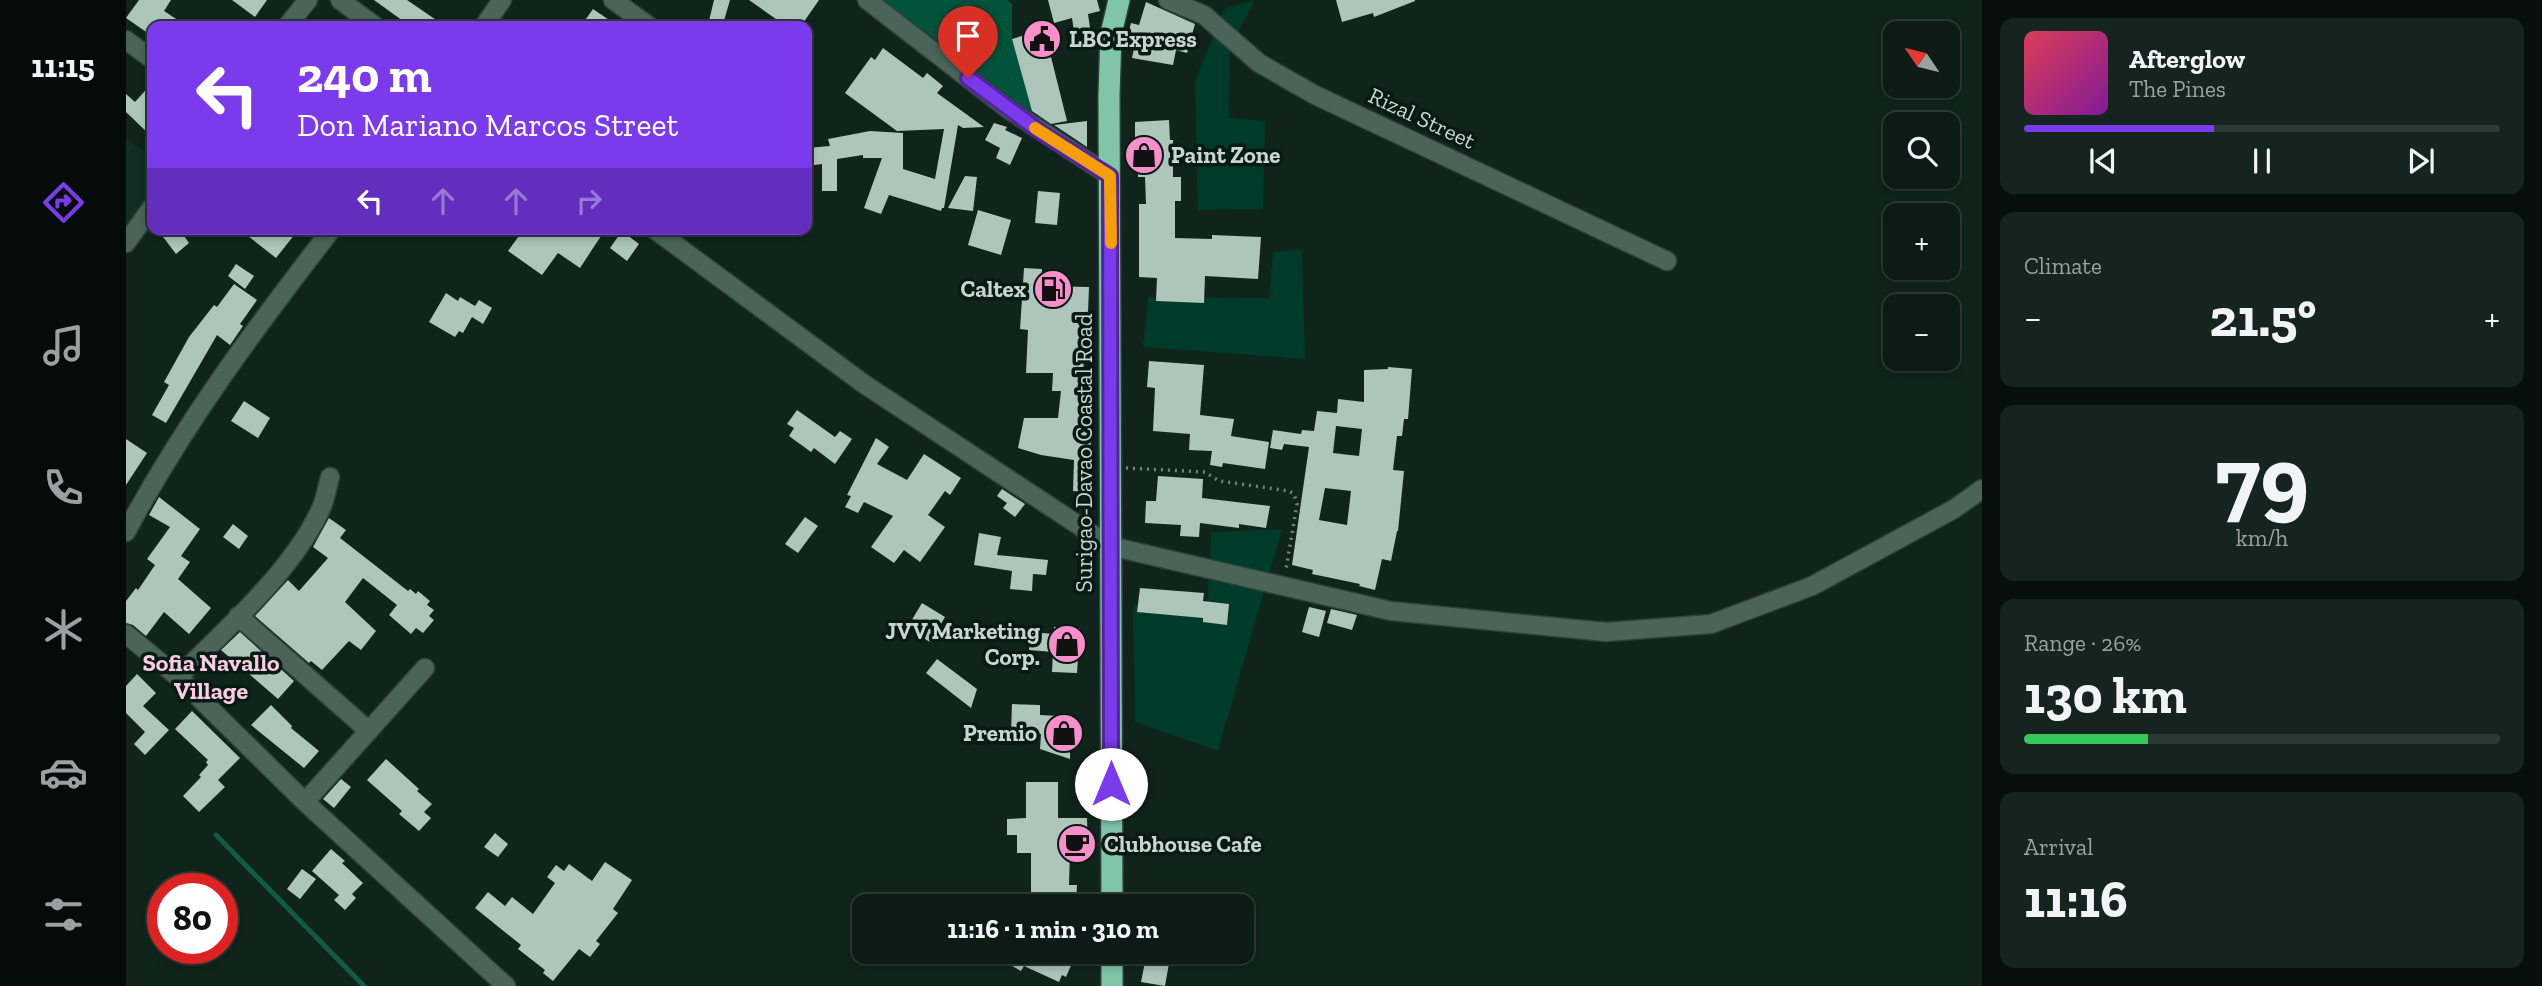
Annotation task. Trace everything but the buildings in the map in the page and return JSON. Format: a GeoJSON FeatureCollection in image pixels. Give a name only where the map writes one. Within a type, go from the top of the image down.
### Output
{"type":"FeatureCollection","features":[{"type":"Feature","properties":{"kind":"highway","name":"Surigao-Davao Coastal Road"},"geometry":{"type":"LineString","coordinates":[[1112,894],[1110,49],[1119,0]]}},
{"type":"Feature","properties":{"kind":"highway"},"geometry":{"type":"LineString","coordinates":[[1112,964],[1112,986]]}},
{"type":"Feature","properties":{"kind":"street"},"geometry":{"type":"LineString","coordinates":[[291,21],[307,0]]}},
{"type":"Feature","properties":{"kind":"street"},"geometry":{"type":"LineString","coordinates":[[340,0],[368,21]]}},
{"type":"Feature","properties":{"kind":"street"},"geometry":{"type":"LineString","coordinates":[[487,21],[502,0]]}},
{"type":"Feature","properties":{"kind":"street"},"geometry":{"type":"LineString","coordinates":[[613,0],[642,21]]}},
{"type":"Feature","properties":{"kind":"street"},"geometry":{"type":"LineString","coordinates":[[867,0],[1008,109],[1110,176]]}},
{"type":"Feature","properties":{"kind":"street","name":"Rizal Street"},"geometry":{"type":"LineString","coordinates":[[1168,0],[1204,15],[1259,63],[1315,95],[1667,261]]}},
{"type":"Feature","properties":{"kind":"street"},"geometry":{"type":"LineString","coordinates":[[126,40],[147,55]]}},
{"type":"Feature","properties":{"kind":"street"},"geometry":{"type":"LineString","coordinates":[[126,243],[147,214]]}},
{"type":"Feature","properties":{"kind":"street"},"geometry":{"type":"LineString","coordinates":[[126,532],[154,480],[202,403],[327,235]]}},
{"type":"Feature","properties":{"kind":"street"},"geometry":{"type":"LineString","coordinates":[[662,235],[864,384],[1110,546],[1391,611],[1606,632],[1711,624],[1812,586],[1954,509],[1982,489]]}},
{"type":"Feature","properties":{"kind":"street"},"geometry":{"type":"LineString","coordinates":[[178,677],[264,591],[292,555],[320,512],[330,477]]}},
{"type":"Feature","properties":{"kind":"street"},"geometry":{"type":"LineString","coordinates":[[238,617],[369,731]]}},
{"type":"Feature","properties":{"kind":"street"},"geometry":{"type":"LineString","coordinates":[[126,635],[178,677],[305,802],[506,986]]}},
{"type":"Feature","properties":{"kind":"street"},"geometry":{"type":"LineString","coordinates":[[305,802],[425,668]]}},
{"type":"Feature","properties":{"kind":"path"},"geometry":{"type":"LineString","coordinates":[[1110,467],[1205,472],[1219,481],[1289,491],[1297,499],[1297,504],[1286,569]]}},
{"type":"Feature","properties":{"kind":"shaded area"},"geometry":{"type":"Polygon","coordinates":[[[126,139],[147,154],[147,200],[126,229],[126,139]]]}},
{"type":"Feature","properties":{"kind":"green space"},"geometry":{"type":"Polygon","coordinates":[[[878,0],[1007,0],[1012,4],[1012,39],[1033,114],[1024,112],[878,0]]]}},
{"type":"Feature","properties":{"kind":"green space"},"geometry":{"type":"Polygon","coordinates":[[[1255,0],[1230,46],[1229,118],[1265,121],[1263,209],[1198,210],[1195,81],[1225,8],[1255,0]]]}},
{"type":"Feature","properties":{"kind":"green space"},"geometry":{"type":"Polygon","coordinates":[[[1302,250],[1305,359],[1143,347],[1148,297],[1269,298],[1273,252],[1302,250]]]}},
{"type":"Feature","properties":{"kind":"green space"},"geometry":{"type":"Polygon","coordinates":[[[1282,529],[1218,751],[1135,722],[1133,605],[1207,613],[1211,532],[1282,529]]]}},
{"type":"Feature","properties":{"kind":"waterway"},"geometry":{"type":"LineString","coordinates":[[216,835],[364,986]]}},
{"type":"Feature","properties":{"kind":"slow traffic"},"geometry":{"type":"LineString","coordinates":[[1035,128],[1110,176],[1111,243]]}},
{"type":"Feature","properties":{"kind":"place","name":"LBC Express"},"geometry":{"type":"Point","coordinates":[1042,39]}},
{"type":"Feature","properties":{"kind":"place","name":"Paint Zone"},"geometry":{"type":"Point","coordinates":[1144,155]}},
{"type":"Feature","properties":{"kind":"place","name":"Caltex"},"geometry":{"type":"Point","coordinates":[1053,289]}},
{"type":"Feature","properties":{"kind":"place","name":"JVV Marketing Corp."},"geometry":{"type":"Point","coordinates":[1067,644]}},
{"type":"Feature","properties":{"kind":"place","name":"Premio"},"geometry":{"type":"Point","coordinates":[1064,733]}},
{"type":"Feature","properties":{"kind":"place","name":"Clubhouse Cafe"},"geometry":{"type":"Point","coordinates":[1077,844]}},
{"type":"Feature","properties":{"kind":"district","name":"Sofia Navallo Village"},"geometry":{"type":"Point","coordinates":[211,676]}},
{"type":"Feature","properties":{"kind":"route"},"geometry":{"type":"LineString","coordinates":[[968,78],[1039,131],[1110,176],[1111,784]]}}]}
